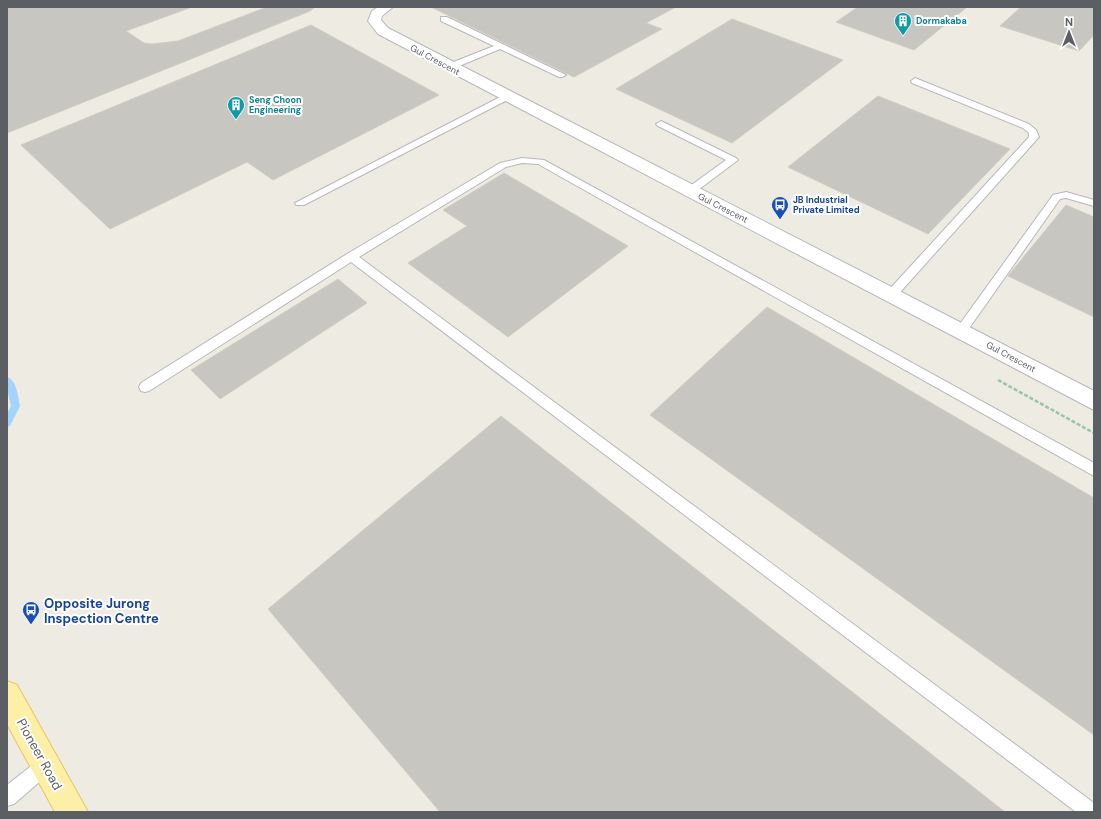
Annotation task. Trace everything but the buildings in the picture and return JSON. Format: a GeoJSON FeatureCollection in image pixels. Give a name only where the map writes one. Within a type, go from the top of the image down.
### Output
{"type":"FeatureCollection","features":[{"type":"Feature","properties":{"kind":"main road","name":"Pioneer Road"},"geometry":{"type":"LineString","coordinates":[[7,695],[72,812]]}},
{"type":"Feature","properties":{"kind":"street","name":"Gul Crescent"},"geometry":{"type":"LineString","coordinates":[[383,8],[376,14],[374,21],[378,27],[449,67],[1094,401]]}},
{"type":"Feature","properties":{"kind":"lane"},"geometry":{"type":"LineString","coordinates":[[444,19],[562,75]]}},
{"type":"Feature","properties":{"kind":"lane"},"geometry":{"type":"LineString","coordinates":[[449,67],[500,46]]}},
{"type":"Feature","properties":{"kind":"lane"},"geometry":{"type":"LineString","coordinates":[[891,295],[1034,136],[1033,132],[1026,126],[915,81]]}},
{"type":"Feature","properties":{"kind":"lane"},"geometry":{"type":"LineString","coordinates":[[300,204],[506,97]]}},
{"type":"Feature","properties":{"kind":"lane"},"geometry":{"type":"LineString","coordinates":[[662,124],[733,160],[690,191]]}},
{"type":"Feature","properties":{"kind":"lane"},"geometry":{"type":"LineString","coordinates":[[145,387],[351,257],[504,165],[517,160],[530,160],[541,162],[1094,470]]}},
{"type":"Feature","properties":{"kind":"lane"},"geometry":{"type":"LineString","coordinates":[[961,331],[1057,197],[1073,196],[1094,203]]}},
{"type":"Feature","properties":{"kind":"lane"},"geometry":{"type":"LineString","coordinates":[[351,257],[1091,812]]}},
{"type":"Feature","properties":{"kind":"lane"},"geometry":{"type":"LineString","coordinates":[[7,797],[46,766]]}},
{"type":"Feature","properties":{"kind":"waterway"},"geometry":{"type":"LineString","coordinates":[[7,380],[11,386],[16,406],[7,423]]}},
{"type":"Feature","properties":{"kind":"place","name":"Dormakaba"},"geometry":{"type":"Point","coordinates":[903,36]}},
{"type":"Feature","properties":{"kind":"place","name":"Seng Choon Engineering"},"geometry":{"type":"Point","coordinates":[236,120]}},
{"type":"Feature","properties":{"kind":"place","name":"JB Industrial Private Limited"},"geometry":{"type":"Point","coordinates":[780,220]}},
{"type":"Feature","properties":{"kind":"place","name":"Opposite Jurong Inspection Centre"},"geometry":{"type":"Point","coordinates":[31,625]}}]}
